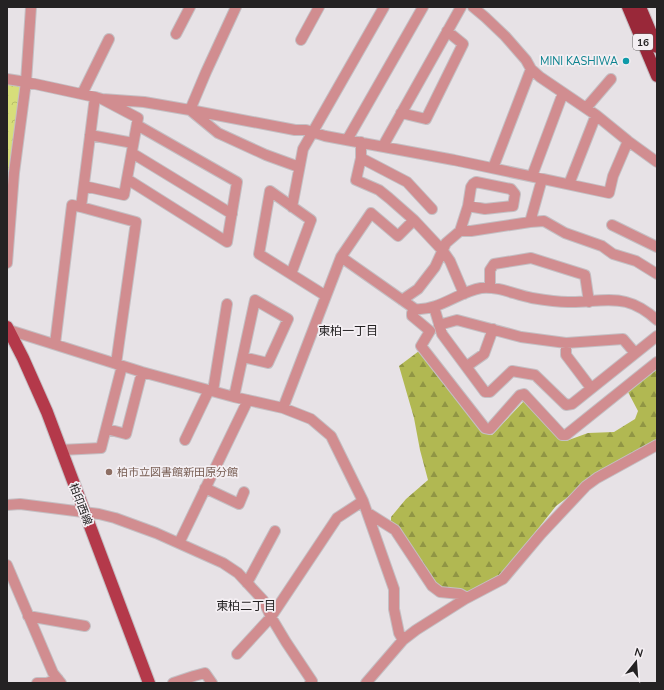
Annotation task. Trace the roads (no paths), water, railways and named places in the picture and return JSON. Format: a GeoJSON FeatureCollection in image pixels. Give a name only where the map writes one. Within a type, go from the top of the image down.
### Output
{"type":"FeatureCollection","features":[{"type":"Feature","properties":{"kind":"highway","name":"16"},"geometry":{"type":"LineString","coordinates":[[628,7],[657,76]]}},
{"type":"Feature","properties":{"kind":"highway","name":"16"},"geometry":{"type":"LineString","coordinates":[[640,7],[657,47]]}},
{"type":"Feature","properties":{"kind":"main road","name":"柏印西線"},"geometry":{"type":"LineString","coordinates":[[8,329],[35,384],[149,683]]}},
{"type":"Feature","properties":{"kind":"street"},"geometry":{"type":"LineString","coordinates":[[7,263],[14,173],[26,82],[31,7]]}},
{"type":"Feature","properties":{"kind":"street"},"geometry":{"type":"LineString","coordinates":[[176,34],[190,7]]}},
{"type":"Feature","properties":{"kind":"street"},"geometry":{"type":"LineString","coordinates":[[190,110],[236,7]]}},
{"type":"Feature","properties":{"kind":"street"},"geometry":{"type":"LineString","coordinates":[[301,40],[319,7]]}},
{"type":"Feature","properties":{"kind":"street"},"geometry":{"type":"LineString","coordinates":[[292,207],[303,148],[384,7]]}},
{"type":"Feature","properties":{"kind":"street"},"geometry":{"type":"LineString","coordinates":[[347,140],[423,7]]}},
{"type":"Feature","properties":{"kind":"street"},"geometry":{"type":"LineString","coordinates":[[383,146],[461,7]]}},
{"type":"Feature","properties":{"kind":"street"},"geometry":{"type":"LineString","coordinates":[[475,7],[505,36],[526,60],[531,69],[596,115],[628,142],[657,162]]}},
{"type":"Feature","properties":{"kind":"street"},"geometry":{"type":"LineString","coordinates":[[401,113],[426,119],[463,44],[447,31]]}},
{"type":"Feature","properties":{"kind":"street"},"geometry":{"type":"LineString","coordinates":[[82,94],[109,39]]}},
{"type":"Feature","properties":{"kind":"street"},"geometry":{"type":"LineString","coordinates":[[493,168],[531,69]]}},
{"type":"Feature","properties":{"kind":"street"},"geometry":{"type":"LineString","coordinates":[[586,108],[611,78]]}},
{"type":"Feature","properties":{"kind":"street"},"geometry":{"type":"LineString","coordinates":[[7,79],[98,98],[144,102],[312,132],[325,136],[493,168],[609,193],[613,176],[628,142]]}},
{"type":"Feature","properties":{"kind":"street"},"geometry":{"type":"LineString","coordinates":[[532,176],[563,93]]}},
{"type":"Feature","properties":{"kind":"street"},"geometry":{"type":"LineString","coordinates":[[84,186],[124,195],[137,125],[138,118],[98,98]]}},
{"type":"Feature","properties":{"kind":"street"},"geometry":{"type":"LineString","coordinates":[[81,207],[90,135],[98,98]]}},
{"type":"Feature","properties":{"kind":"street"},"geometry":{"type":"LineString","coordinates":[[190,110],[218,133],[266,155],[299,167]]}},
{"type":"Feature","properties":{"kind":"street"},"geometry":{"type":"LineString","coordinates":[[569,184],[596,115]]}},
{"type":"Feature","properties":{"kind":"street"},"geometry":{"type":"LineString","coordinates":[[127,179],[228,242],[237,182],[137,125]]}},
{"type":"Feature","properties":{"kind":"street"},"geometry":{"type":"LineString","coordinates":[[90,135],[133,148],[232,214]]}},
{"type":"Feature","properties":{"kind":"street"},"geometry":{"type":"LineString","coordinates":[[362,142],[362,158],[356,180],[379,190],[414,220],[443,251],[450,261],[464,294]]}},
{"type":"Feature","properties":{"kind":"street"},"geometry":{"type":"LineString","coordinates":[[362,158],[407,182],[432,209]]}},
{"type":"Feature","properties":{"kind":"street"},"geometry":{"type":"LineString","coordinates":[[530,222],[542,179]]}},
{"type":"Feature","properties":{"kind":"street"},"geometry":{"type":"LineString","coordinates":[[402,300],[418,289],[435,266],[446,243],[460,231],[468,206],[471,186],[473,184],[476,182],[511,190],[515,194],[513,206],[485,209],[468,206]]}},
{"type":"Feature","properties":{"kind":"street"},"geometry":{"type":"LineString","coordinates":[[291,274],[311,220],[270,191],[259,254],[326,296]]}},
{"type":"Feature","properties":{"kind":"street"},"geometry":{"type":"LineString","coordinates":[[55,344],[72,205],[136,222],[119,365],[102,448],[61,450]]}},
{"type":"Feature","properties":{"kind":"street"},"geometry":{"type":"LineString","coordinates":[[283,408],[341,257],[371,213],[398,236],[414,220]]}},
{"type":"Feature","properties":{"kind":"street"},"geometry":{"type":"LineString","coordinates":[[460,231],[471,232],[544,221],[565,233],[602,246],[614,254],[636,261],[657,274]]}},
{"type":"Feature","properties":{"kind":"street"},"geometry":{"type":"LineString","coordinates":[[612,225],[657,247]]}},
{"type":"Feature","properties":{"kind":"street"},"geometry":{"type":"LineString","coordinates":[[341,257],[415,309],[434,307],[464,294],[490,288],[532,298],[569,302],[615,300],[626,302],[639,306],[657,320]]}},
{"type":"Feature","properties":{"kind":"street"},"geometry":{"type":"LineString","coordinates":[[490,288],[490,270],[494,264],[531,258],[585,276],[588,302]]}},
{"type":"Feature","properties":{"kind":"street"},"geometry":{"type":"LineString","coordinates":[[234,397],[255,300],[288,319],[268,363],[243,357]]}},
{"type":"Feature","properties":{"kind":"street"},"geometry":{"type":"LineString","coordinates":[[185,440],[211,390],[227,304]]}},
{"type":"Feature","properties":{"kind":"street"},"geometry":{"type":"LineString","coordinates":[[434,307],[442,334],[485,392],[488,393],[512,371],[535,375],[566,405],[572,404],[657,336]]}},
{"type":"Feature","properties":{"kind":"street"},"geometry":{"type":"LineString","coordinates":[[415,309],[412,316],[430,331],[421,346],[485,428],[490,429],[520,395],[524,394],[562,435],[566,435],[657,362]]}},
{"type":"Feature","properties":{"kind":"street"},"geometry":{"type":"LineString","coordinates":[[439,325],[457,320],[522,337],[566,343],[623,339],[635,353]]}},
{"type":"Feature","properties":{"kind":"street"},"geometry":{"type":"LineString","coordinates":[[8,329],[142,372],[234,397],[283,408],[311,419],[331,436],[368,513],[394,589],[394,609],[399,633],[403,640]]}},
{"type":"Feature","properties":{"kind":"street"},"geometry":{"type":"LineString","coordinates":[[467,366],[484,354],[492,329]]}},
{"type":"Feature","properties":{"kind":"street"},"geometry":{"type":"LineString","coordinates":[[566,343],[566,355],[591,388]]}},
{"type":"Feature","properties":{"kind":"street"},"geometry":{"type":"LineString","coordinates":[[107,429],[126,434],[142,372]]}},
{"type":"Feature","properties":{"kind":"street"},"geometry":{"type":"LineString","coordinates":[[179,543],[248,400]]}},
{"type":"Feature","properties":{"kind":"street"},"geometry":{"type":"LineString","coordinates":[[366,683],[403,640],[416,630],[467,598],[503,579],[541,534],[586,486],[597,478],[657,445]]}},
{"type":"Feature","properties":{"kind":"street"},"geometry":{"type":"LineString","coordinates":[[205,488],[239,504],[244,492]]}},
{"type":"Feature","properties":{"kind":"street"},"geometry":{"type":"LineString","coordinates":[[237,654],[271,617],[337,518],[363,501]]}},
{"type":"Feature","properties":{"kind":"street"},"geometry":{"type":"LineString","coordinates":[[7,505],[20,504],[85,512],[115,518],[146,529],[223,563],[238,573],[263,600],[286,642],[312,681],[310,683]]}},
{"type":"Feature","properties":{"kind":"street"},"geometry":{"type":"LineString","coordinates":[[368,513],[395,530],[432,586],[440,592],[460,594],[467,598]]}},
{"type":"Feature","properties":{"kind":"street"},"geometry":{"type":"LineString","coordinates":[[247,583],[276,531]]}},
{"type":"Feature","properties":{"kind":"street"},"geometry":{"type":"LineString","coordinates":[[7,565],[53,673],[59,681],[37,683]]}},
{"type":"Feature","properties":{"kind":"street"},"geometry":{"type":"LineString","coordinates":[[28,616],[85,626]]}},
{"type":"Feature","properties":{"kind":"street"},"geometry":{"type":"LineString","coordinates":[[173,683],[205,674],[212,683]]}},
{"type":"Feature","properties":{"kind":"place","name":"MINI KASHIWA"},"geometry":{"type":"Point","coordinates":[626,61]}},
{"type":"Feature","properties":{"kind":"place","name":"柏市立図書館新田原分館"},"geometry":{"type":"Point","coordinates":[109,472]}},
{"type":"Feature","properties":{"kind":"district","name":"東柏一丁目"},"geometry":{"type":"Point","coordinates":[348,331]}},
{"type":"Feature","properties":{"kind":"district","name":"東柏二丁目"},"geometry":{"type":"Point","coordinates":[246,606]}}]}
